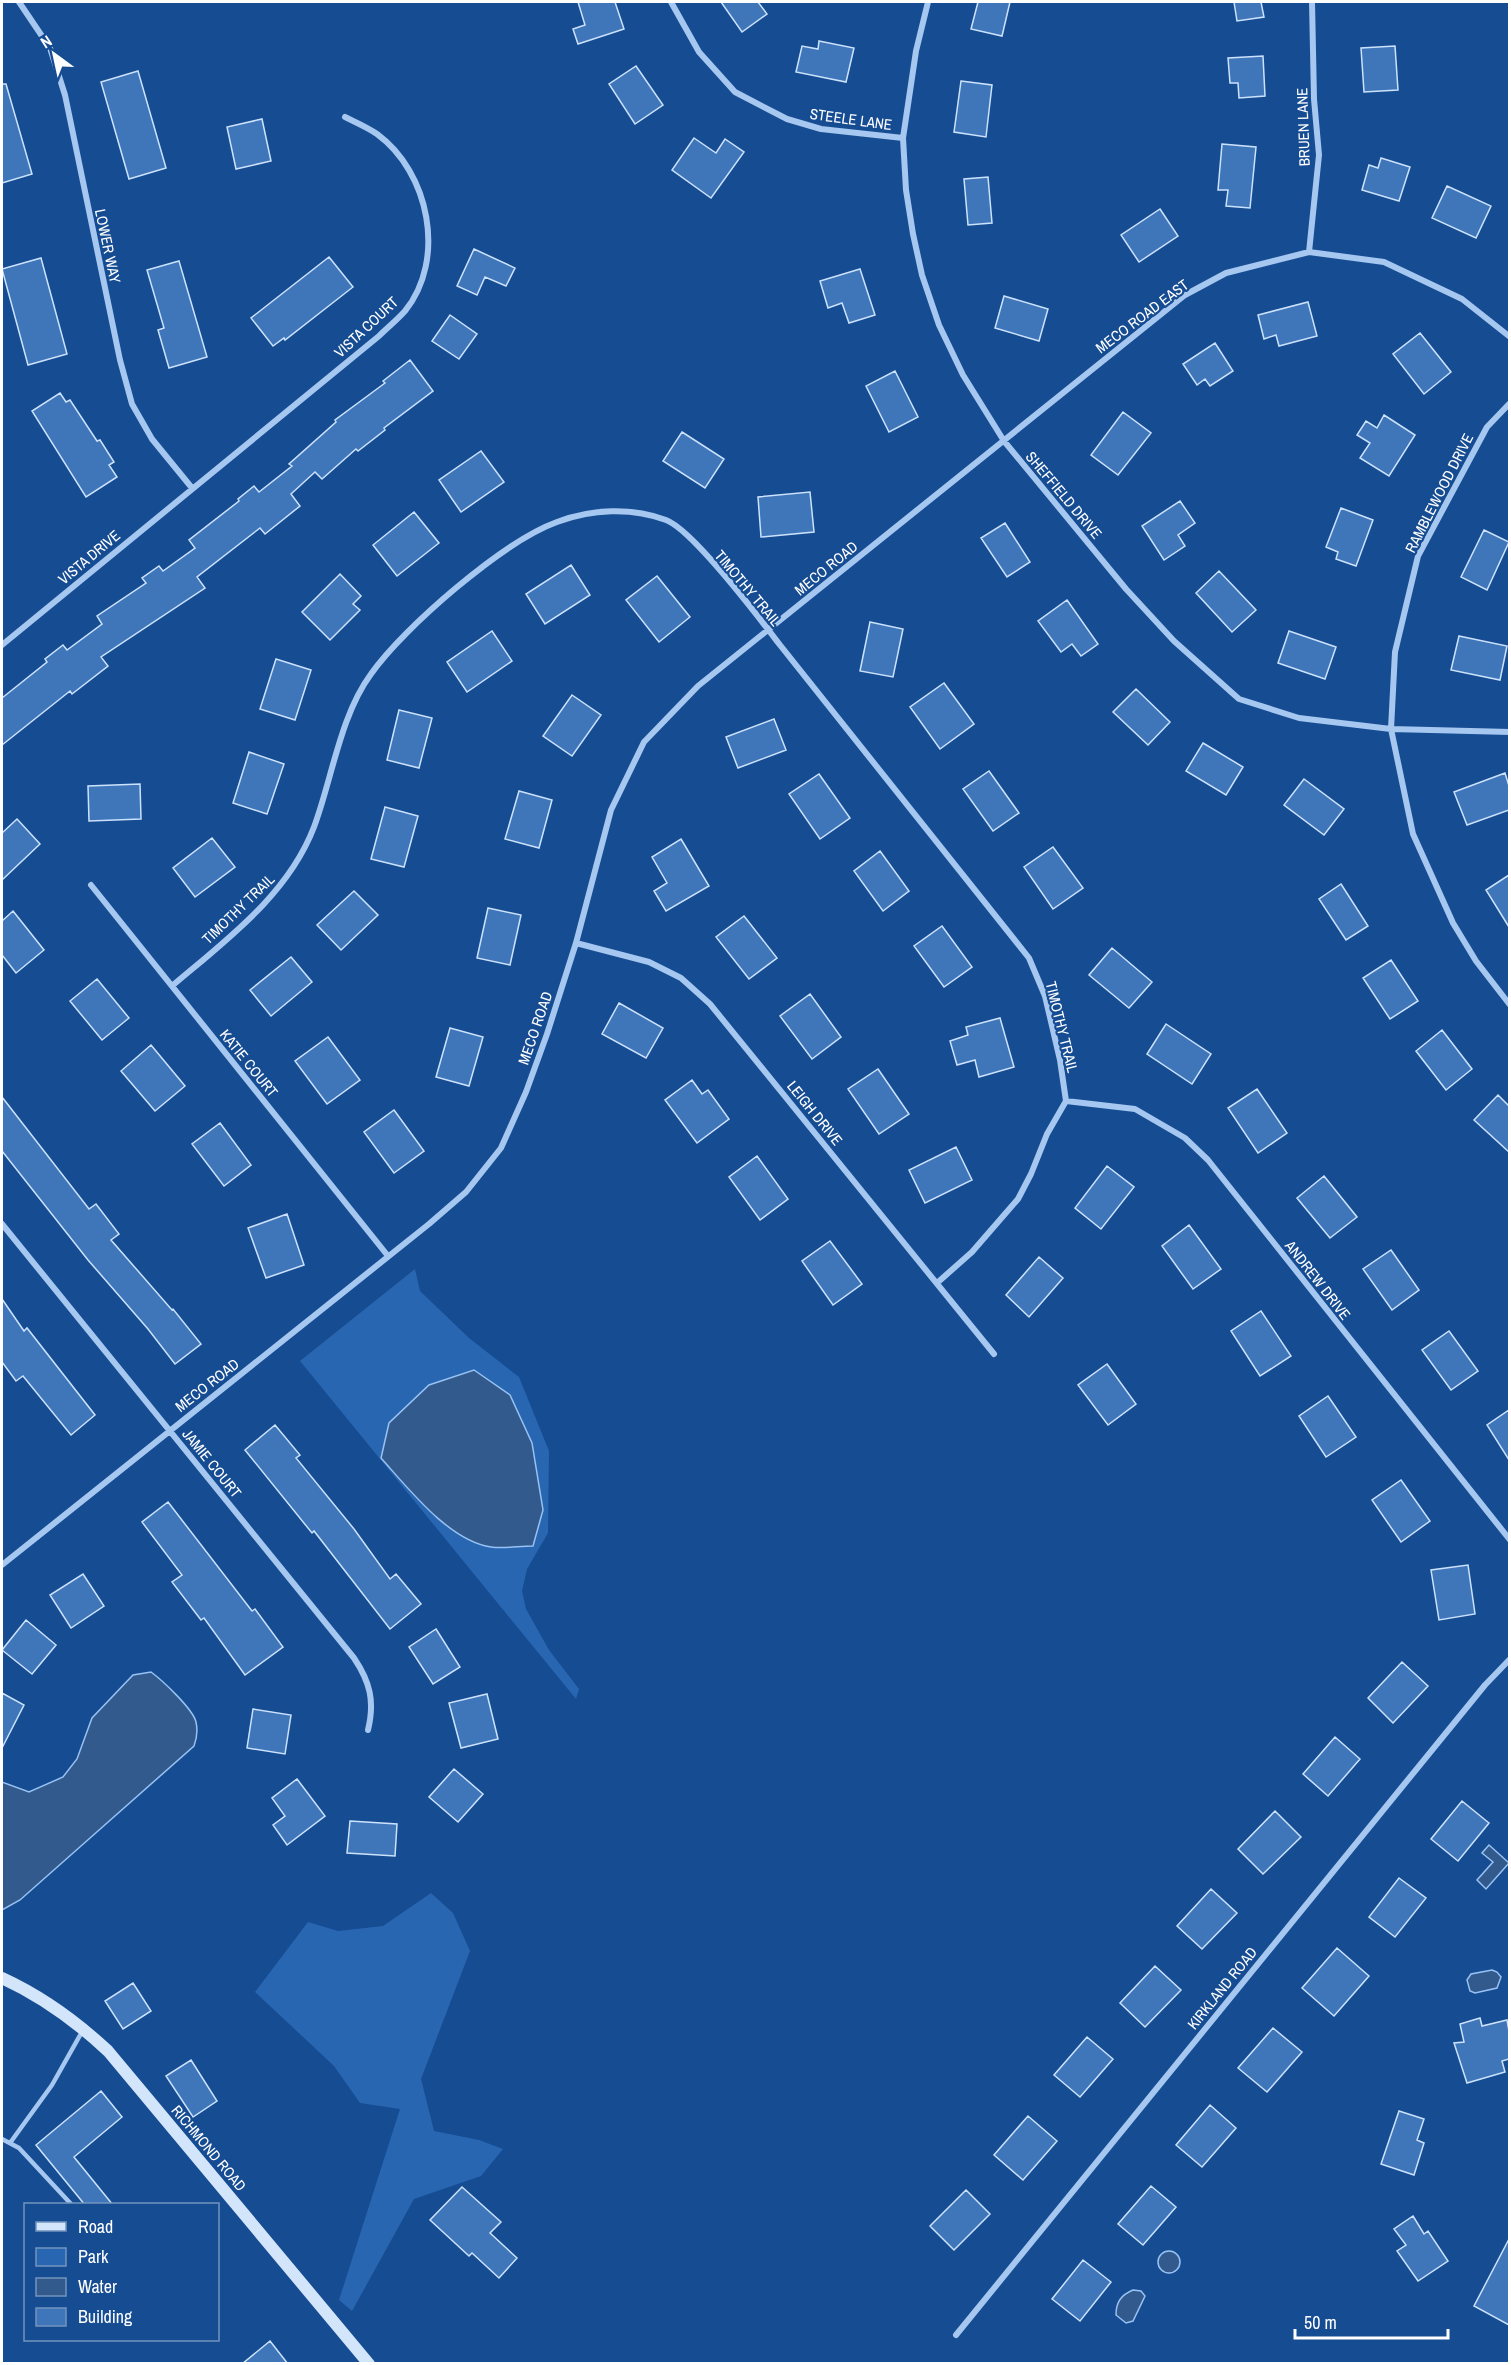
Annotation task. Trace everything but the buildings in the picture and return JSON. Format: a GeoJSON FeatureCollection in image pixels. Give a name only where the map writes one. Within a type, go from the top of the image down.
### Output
{"type":"FeatureCollection","features":[{"type":"Feature","properties":{"kind":"street","name":"LOWER WAY"},"geometry":{"type":"LineString","coordinates":[[19,2],[50,48],[65,95],[118,349],[132,404],[152,439],[192,488]]}},
{"type":"Feature","properties":{"kind":"street","name":"STEELE LANE"},"geometry":{"type":"LineString","coordinates":[[671,2],[699,52],[735,92],[743,97],[787,119],[821,129],[903,138]]}},
{"type":"Feature","properties":{"kind":"street","name":"SHEFFIELD DRIVE"},"geometry":{"type":"LineString","coordinates":[[928,2],[916,51],[903,138],[906,190],[922,275],[939,325],[963,375],[1004,441],[1126,589],[1174,641],[1239,699],[1299,718],[1391,729],[1509,732]]}},
{"type":"Feature","properties":{"kind":"street","name":"BRUEN LANE"},"geometry":{"type":"LineString","coordinates":[[1309,252],[1319,154],[1314,99],[1312,2]]}},
{"type":"Feature","properties":{"kind":"street","name":"VISTA COURT"},"geometry":{"type":"LineString","coordinates":[[192,488],[379,336],[406,310],[422,280],[428,253],[426,214],[416,182],[400,158],[378,135],[345,117]]}},
{"type":"Feature","properties":{"kind":"street","name":"MECO ROAD EAST"},"geometry":{"type":"LineString","coordinates":[[1004,441],[1185,295],[1226,273],[1309,252],[1384,262],[1462,299],[1509,337]]}},
{"type":"Feature","properties":{"kind":"street","name":"RAMBLEWOOD DRIVE"},"geometry":{"type":"LineString","coordinates":[[1509,403],[1487,427],[1418,556],[1395,652],[1391,729],[1413,834],[1453,923],[1476,961],[1509,1005]]}},
{"type":"Feature","properties":{"kind":"street","name":"MECO ROAD"},"geometry":{"type":"LineString","coordinates":[[2,1565],[466,1192],[501,1148],[526,1092],[576,943],[611,810],[644,742],[698,686],[1004,441]]}},
{"type":"Feature","properties":{"kind":"street","name":"VISTA DRIVE"},"geometry":{"type":"LineString","coordinates":[[2,645],[192,488]]}},
{"type":"Feature","properties":{"kind":"street","name":"TIMOTHY TRAIL"},"geometry":{"type":"LineString","coordinates":[[172,986],[246,922],[276,892],[297,866],[314,827],[338,748],[356,703],[369,675],[400,639],[450,594],[509,547],[557,522],[601,512],[641,512],[671,522],[695,543],[768,630],[1029,958],[1045,996],[1060,1060],[1066,1101]]}},
{"type":"Feature","properties":{"kind":"street","name":"KATIE COURT"},"geometry":{"type":"LineString","coordinates":[[91,885],[388,1256]]}},
{"type":"Feature","properties":{"kind":"street","name":"LEIGH DRIVE"},"geometry":{"type":"LineString","coordinates":[[576,943],[649,962],[681,978],[710,1004],[994,1354]]}},
{"type":"Feature","properties":{"kind":"street"},"geometry":{"type":"LineString","coordinates":[[937,1283],[972,1252],[1018,1198],[1047,1134],[1066,1101]]}},
{"type":"Feature","properties":{"kind":"street","name":"ANDREW DRIVE"},"geometry":{"type":"LineString","coordinates":[[1066,1101],[1135,1109],[1185,1138],[1208,1160],[1509,1540]]}},
{"type":"Feature","properties":{"kind":"street","name":"JAMIE COURT"},"geometry":{"type":"LineString","coordinates":[[2,1224],[354,1658],[366,1676],[372,1695],[372,1713],[368,1730]]}},
{"type":"Feature","properties":{"kind":"street","name":"KIRKLAND ROAD"},"geometry":{"type":"LineString","coordinates":[[956,2334],[1463,1712],[1509,1659]]}},
{"type":"Feature","properties":{"kind":"street","name":"RICHMOND ROAD"},"geometry":{"type":"LineString","coordinates":[[2,1978],[26,1989],[84,2029],[108,2051],[369,2364]]}},
{"type":"Feature","properties":{"kind":"lane"},"geometry":{"type":"LineString","coordinates":[[10,2144],[52,2085],[84,2029]]}},
{"type":"Feature","properties":{"kind":"lane"},"geometry":{"type":"LineString","coordinates":[[2,2139],[19,2148],[68,2203]]}},
{"type":"Feature","properties":{"kind":"green space"},"geometry":{"type":"Polygon","coordinates":[[[415,1269],[420,1291],[469,1338],[519,1377],[549,1451],[548,1533],[527,1569],[522,1591],[526,1609],[549,1650],[579,1689],[576,1699],[300,1361],[415,1269]]]}},
{"type":"Feature","properties":{"kind":"green space"},"geometry":{"type":"Polygon","coordinates":[[[431,1893],[453,1913],[470,1951],[421,2079],[434,2131],[479,2140],[503,2149],[481,2176],[414,2199],[352,2311],[339,2300],[400,2109],[360,2103],[334,2066],[255,1992],[308,1922],[338,1931],[383,1926],[431,1893]]]}},
{"type":"Feature","properties":{"kind":"water"},"geometry":{"type":"Polygon","coordinates":[[[474,1370],[510,1395],[532,1443],[543,1510],[533,1546],[491,1547],[475,1543],[460,1535],[430,1512],[381,1458],[389,1423],[429,1385],[474,1370]]]}},
{"type":"Feature","properties":{"kind":"water"},"geometry":{"type":"Polygon","coordinates":[[[151,1672],[176,1695],[194,1716],[197,1731],[194,1746],[20,1900],[2,1910],[2,1782],[29,1792],[63,1777],[77,1759],[92,1718],[133,1675],[151,1672]]]}},
{"type":"Feature","properties":{"kind":"water"},"geometry":{"type":"Polygon","coordinates":[[[1489,1845],[1509,1863],[1486,1889],[1477,1880],[1493,1862],[1482,1853],[1489,1845]]]}},
{"type":"Feature","properties":{"kind":"water"},"geometry":{"type":"Polygon","coordinates":[[[1492,1970],[1501,1977],[1497,1988],[1475,1993],[1470,1991],[1467,1980],[1471,1974],[1492,1970]]]}},
{"type":"Feature","properties":{"kind":"water"},"geometry":{"type":"Polygon","coordinates":[[[1169,2251],[1177,2254],[1180,2262],[1177,2270],[1169,2273],[1161,2270],[1158,2262],[1161,2254],[1169,2251]]]}},
{"type":"Feature","properties":{"kind":"water"},"geometry":{"type":"Polygon","coordinates":[[[1133,2290],[1141,2291],[1145,2296],[1133,2321],[1126,2323],[1116,2315],[1117,2306],[1125,2294],[1133,2290]]]}}]}
